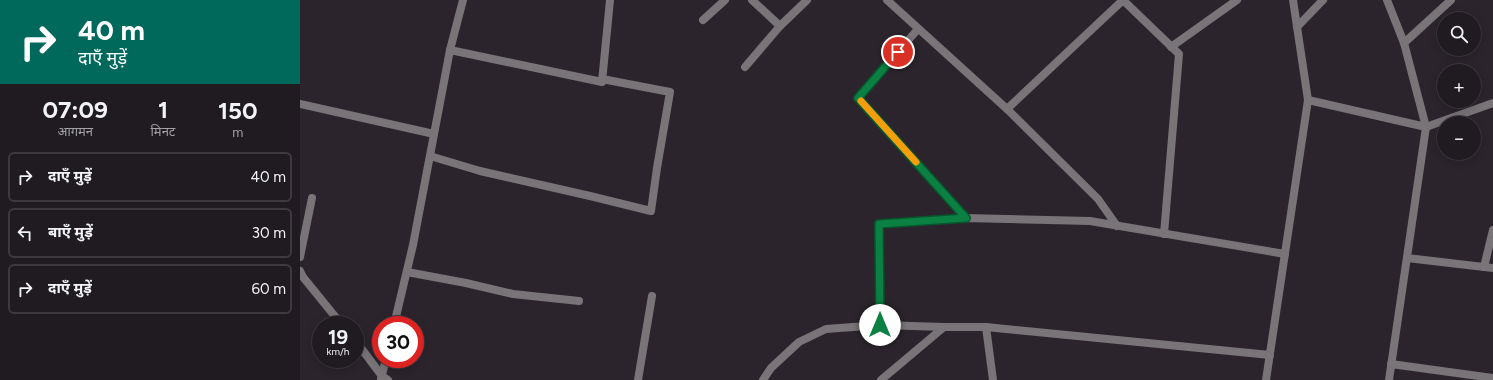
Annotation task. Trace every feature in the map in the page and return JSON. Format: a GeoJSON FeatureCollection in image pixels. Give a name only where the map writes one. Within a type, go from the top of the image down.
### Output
{"type":"FeatureCollection","features":[{"type":"Feature","properties":{"kind":"street"},"geometry":{"type":"LineString","coordinates":[[396,316],[407,272],[450,50],[462,0]]}},
{"type":"Feature","properties":{"kind":"street"},"geometry":{"type":"LineString","coordinates":[[450,50],[602,82],[610,0]]}},
{"type":"Feature","properties":{"kind":"street"},"geometry":{"type":"LineString","coordinates":[[704,20],[725,0]]}},
{"type":"Feature","properties":{"kind":"street"},"geometry":{"type":"LineString","coordinates":[[752,0],[780,26]]}},
{"type":"Feature","properties":{"kind":"street"},"geometry":{"type":"LineString","coordinates":[[745,67],[780,26],[808,0]]}},
{"type":"Feature","properties":{"kind":"street"},"geometry":{"type":"LineString","coordinates":[[887,0],[1007,109],[1098,199],[1117,226]]}},
{"type":"Feature","properties":{"kind":"street"},"geometry":{"type":"LineString","coordinates":[[1007,109],[1123,0],[1179,54],[1164,234]]}},
{"type":"Feature","properties":{"kind":"street"},"geometry":{"type":"LineString","coordinates":[[1171,47],[1237,0]]}},
{"type":"Feature","properties":{"kind":"street"},"geometry":{"type":"LineString","coordinates":[[1266,380],[1308,100],[1293,0]]}},
{"type":"Feature","properties":{"kind":"street"},"geometry":{"type":"LineString","coordinates":[[1297,26],[1323,0]]}},
{"type":"Feature","properties":{"kind":"street"},"geometry":{"type":"LineString","coordinates":[[1387,0],[1404,43],[1426,126],[1389,380]]}},
{"type":"Feature","properties":{"kind":"street"},"geometry":{"type":"LineString","coordinates":[[1404,43],[1451,0]]}},
{"type":"Feature","properties":{"kind":"street"},"geometry":{"type":"LineString","coordinates":[[918,29],[858,98],[966,218]]}},
{"type":"Feature","properties":{"kind":"street"},"geometry":{"type":"LineString","coordinates":[[430,156],[480,172],[590,196],[651,212],[670,92],[602,79]]}},
{"type":"Feature","properties":{"kind":"street"},"geometry":{"type":"LineString","coordinates":[[1308,100],[1426,126],[1493,103]]}},
{"type":"Feature","properties":{"kind":"street"},"geometry":{"type":"LineString","coordinates":[[300,104],[434,134]]}},
{"type":"Feature","properties":{"kind":"street"},"geometry":{"type":"LineString","coordinates":[[300,257],[312,198]]}},
{"type":"Feature","properties":{"kind":"street"},"geometry":{"type":"LineString","coordinates":[[880,325],[879,224],[966,218],[1090,221],[1285,254]]}},
{"type":"Feature","properties":{"kind":"street"},"geometry":{"type":"LineString","coordinates":[[1484,267],[1493,230]]}},
{"type":"Feature","properties":{"kind":"street"},"geometry":{"type":"LineString","coordinates":[[1407,258],[1493,268]]}},
{"type":"Feature","properties":{"kind":"street"},"geometry":{"type":"LineString","coordinates":[[300,271],[303,277],[335,316]]}},
{"type":"Feature","properties":{"kind":"street"},"geometry":{"type":"LineString","coordinates":[[407,272],[466,283],[513,294],[579,301]]}},
{"type":"Feature","properties":{"kind":"street"},"geometry":{"type":"LineString","coordinates":[[638,380],[652,296]]}},
{"type":"Feature","properties":{"kind":"street"},"geometry":{"type":"LineString","coordinates":[[763,380],[772,368],[799,342],[826,329],[880,325],[986,327],[1270,355]]}},
{"type":"Feature","properties":{"kind":"street"},"geometry":{"type":"LineString","coordinates":[[881,380],[944,327]]}},
{"type":"Feature","properties":{"kind":"street"},"geometry":{"type":"LineString","coordinates":[[986,327],[993,380]]}},
{"type":"Feature","properties":{"kind":"street"},"geometry":{"type":"LineString","coordinates":[[364,353],[383,379]]}},
{"type":"Feature","properties":{"kind":"street"},"geometry":{"type":"LineString","coordinates":[[1391,364],[1493,378]]}},
{"type":"Feature","properties":{"kind":"street"},"geometry":{"type":"LineString","coordinates":[[383,379],[385,368]]}},
{"type":"Feature","properties":{"kind":"slow traffic"},"geometry":{"type":"LineString","coordinates":[[861,101],[916,162]]}},
{"type":"Feature","properties":{"kind":"route"},"geometry":{"type":"LineString","coordinates":[[880,325],[879,224],[966,218],[858,98],[898,52]]}}]}
